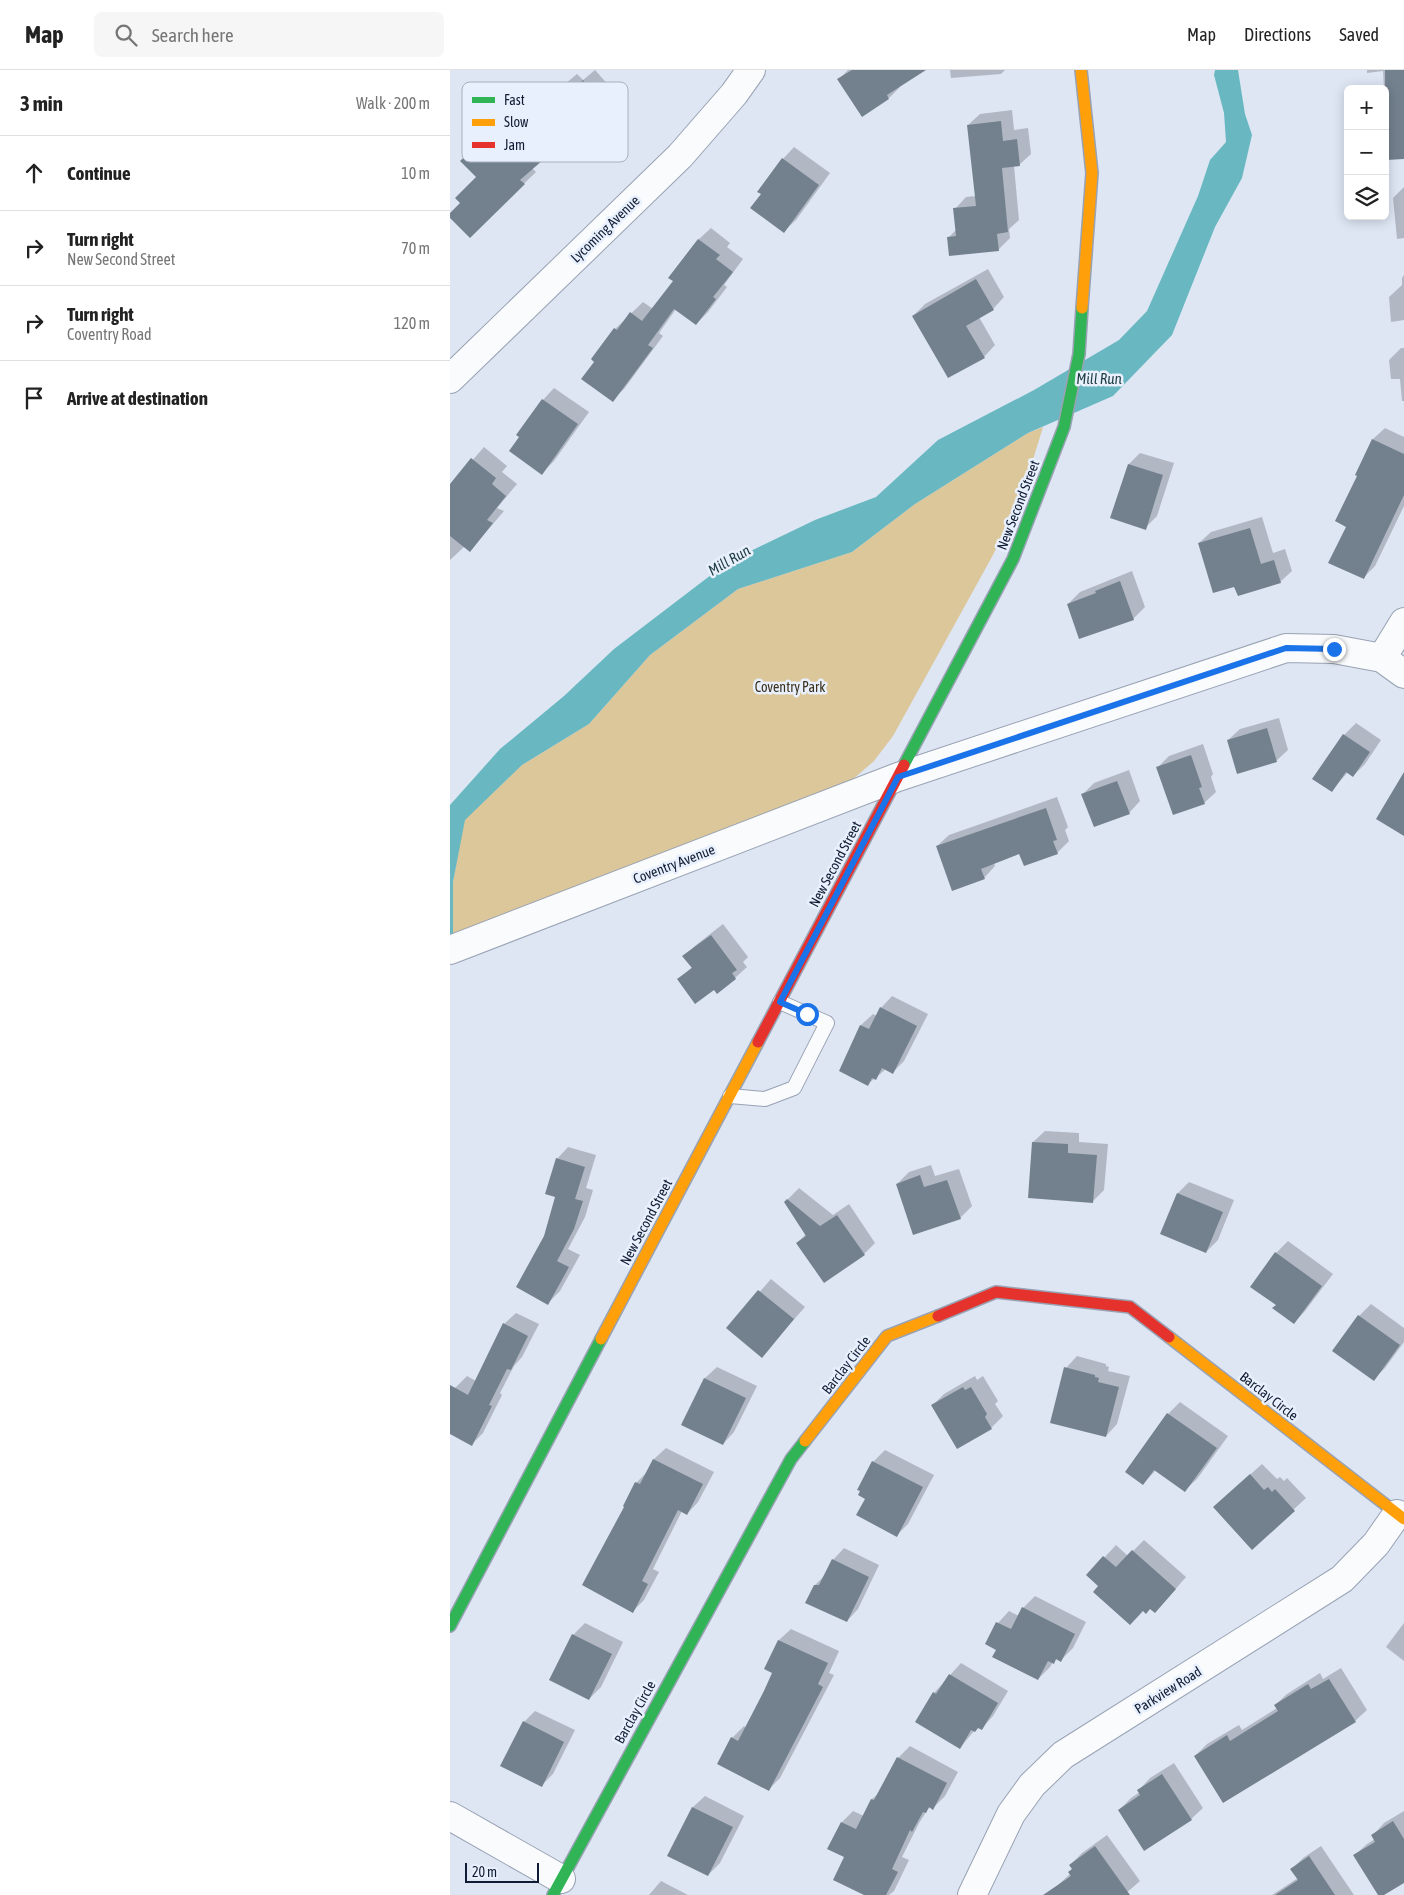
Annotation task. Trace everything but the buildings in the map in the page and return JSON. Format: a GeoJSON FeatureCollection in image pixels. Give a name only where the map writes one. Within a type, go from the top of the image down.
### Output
{"type":"FeatureCollection","features":[{"type":"Feature","properties":{"kind":"street","name":"Lycoming Avenue"},"geometry":{"type":"LineString","coordinates":[[450,379],[680,156],[734,94],[751,70]]}},
{"type":"Feature","properties":{"kind":"street","name":"New Second Street"},"geometry":{"type":"LineString","coordinates":[[450,1626],[1013,559],[1064,427],[1079,354],[1092,173],[1081,70]]}},
{"type":"Feature","properties":{"kind":"street"},"geometry":{"type":"LineString","coordinates":[[1404,622],[1382,658],[1404,674]]}},
{"type":"Feature","properties":{"kind":"street","name":"Coventry Avenue"},"geometry":{"type":"LineString","coordinates":[[454,949],[898,777],[1286,648],[1334,649],[1382,658]]}},
{"type":"Feature","properties":{"kind":"street","name":"Barclay Circle"},"geometry":{"type":"LineString","coordinates":[[557,1887],[791,1460],[887,1336],[996,1292],[1130,1307],[1401,1517]]}},
{"type":"Feature","properties":{"kind":"street","name":"Parkview Road"},"geometry":{"type":"LineString","coordinates":[[972,1895],[1012,1814],[1032,1785],[1064,1755],[1342,1579],[1401,1517]]}},
{"type":"Feature","properties":{"kind":"street"},"geometry":{"type":"LineString","coordinates":[[450,1816],[557,1887]]}},
{"type":"Feature","properties":{"kind":"lane"},"geometry":{"type":"LineString","coordinates":[[730,1096],[765,1099],[794,1088],[827,1023],[780,1002]]}},
{"type":"Feature","properties":{"kind":"green space","name":"Coventry Park"},"geometry":{"type":"Polygon","coordinates":[[[1043,427],[1023,492],[993,555],[893,736],[874,761],[852,780],[453,934],[453,882],[464,820],[522,765],[589,724],[650,655],[738,589],[852,552],[915,504],[1028,433],[1043,427]]]}},
{"type":"Feature","properties":{"kind":"water","name":"Mill Run"},"geometry":{"type":"Polygon","coordinates":[[[1215,70],[1238,70],[1245,114],[1252,135],[1242,178],[1215,227],[1172,335],[1113,396],[1028,433],[915,504],[852,552],[738,589],[650,655],[589,724],[522,765],[465,820],[453,882],[453,934],[450,947],[450,805],[500,749],[564,696],[614,649],[728,562],[815,520],[876,497],[938,440],[1034,390],[1119,340],[1147,311],[1198,196],[1210,160],[1226,142],[1224,113],[1214,75],[1215,70]]]}},
{"type":"Feature","properties":{"kind":"traffic: fast"},"geometry":{"type":"LineString","coordinates":[[904,765],[1013,559],[1064,427],[1079,354],[1082,308]]}},
{"type":"Feature","properties":{"kind":"traffic: fast"},"geometry":{"type":"LineString","coordinates":[[450,1626],[601,1339]]}},
{"type":"Feature","properties":{"kind":"traffic: fast"},"geometry":{"type":"LineString","coordinates":[[553,1895],[791,1459],[805,1441]]}},
{"type":"Feature","properties":{"kind":"traffic: slow"},"geometry":{"type":"LineString","coordinates":[[1081,70],[1092,173],[1082,308]]}},
{"type":"Feature","properties":{"kind":"traffic: slow"},"geometry":{"type":"LineString","coordinates":[[601,1339],[758,1042]]}},
{"type":"Feature","properties":{"kind":"traffic: slow"},"geometry":{"type":"LineString","coordinates":[[805,1441],[887,1336],[938,1316]]}},
{"type":"Feature","properties":{"kind":"traffic: slow"},"geometry":{"type":"LineString","coordinates":[[1169,1337],[1404,1519]]}},
{"type":"Feature","properties":{"kind":"traffic: jam"},"geometry":{"type":"LineString","coordinates":[[758,1042],[904,765]]}},
{"type":"Feature","properties":{"kind":"traffic: jam"},"geometry":{"type":"LineString","coordinates":[[938,1316],[996,1292],[1130,1307],[1169,1337]]}},
{"type":"Feature","properties":{"kind":"route"},"geometry":{"type":"LineString","coordinates":[[807,1014],[780,1002],[898,777],[1286,648],[1334,649]]}}]}
